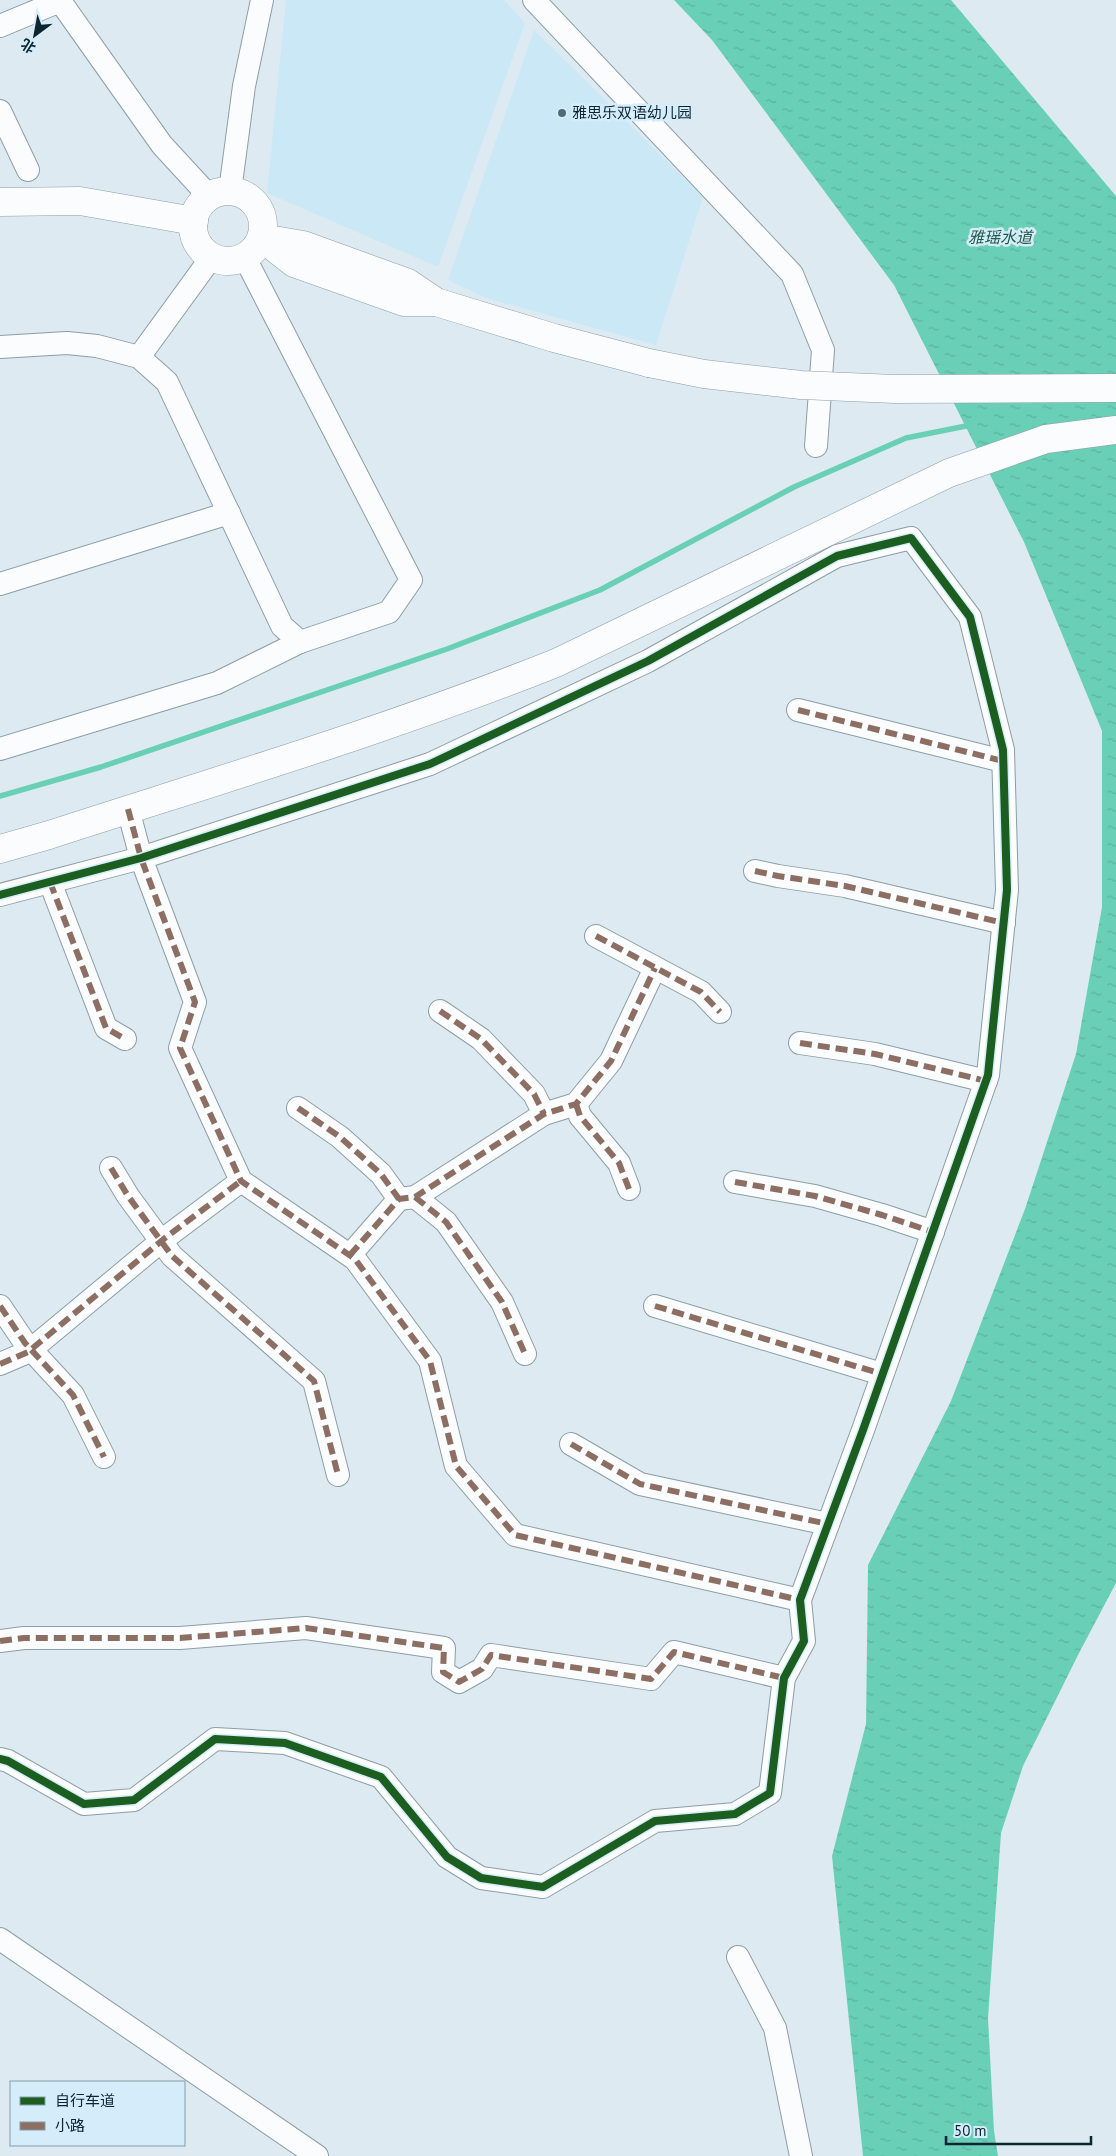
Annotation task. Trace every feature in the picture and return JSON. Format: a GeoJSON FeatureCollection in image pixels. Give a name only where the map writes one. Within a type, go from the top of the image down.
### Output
{"type":"FeatureCollection","features":[{"type":"Feature","properties":{"kind":"street"},"geometry":{"type":"LineString","coordinates":[[0,26],[60,0],[162,145],[219,194],[247,197],[260,210],[264,222],[262,238],[256,249],[244,258],[235,261],[223,262],[212,258],[202,250],[196,240],[193,228],[200,205],[219,194],[262,0]]}},
{"type":"Feature","properties":{"kind":"street"},"geometry":{"type":"LineString","coordinates":[[534,0],[792,274],[823,350],[816,446]]}},
{"type":"Feature","properties":{"kind":"street"},"geometry":{"type":"LineString","coordinates":[[0,111],[28,170]]}},
{"type":"Feature","properties":{"kind":"street"},"geometry":{"type":"LineString","coordinates":[[0,202],[80,201],[194,221]]}},
{"type":"Feature","properties":{"kind":"street"},"geometry":{"type":"LineString","coordinates":[[262,238],[294,263],[404,302],[436,302],[554,338],[704,374],[801,385],[905,389],[1116,388]]}},
{"type":"Feature","properties":{"kind":"street"},"geometry":{"type":"LineString","coordinates":[[139,357],[212,258]]}},
{"type":"Feature","properties":{"kind":"street"},"geometry":{"type":"LineString","coordinates":[[0,749],[217,683],[300,642],[389,612],[411,580],[244,258]]}},
{"type":"Feature","properties":{"kind":"street"},"geometry":{"type":"LineString","coordinates":[[0,347],[68,343],[96,346],[139,357],[167,382],[282,626],[300,642]]}},
{"type":"Feature","properties":{"kind":"street"},"geometry":{"type":"LineString","coordinates":[[0,849],[401,722],[556,663],[949,473],[1046,439],[1116,430]]}},
{"type":"Feature","properties":{"kind":"street"},"geometry":{"type":"LineString","coordinates":[[0,584],[229,513]]}},
{"type":"Feature","properties":{"kind":"street"},"geometry":{"type":"LineString","coordinates":[[0,895],[141,858],[430,764],[648,661],[837,556],[911,538],[970,616],[1003,750],[1007,890],[988,1075],[800,1600],[804,1641],[784,1678],[770,1793],[735,1814],[655,1821],[543,1887],[481,1878],[446,1857],[382,1777],[285,1743],[215,1739],[134,1800],[84,1804],[8,1761],[0,1759]]}},
{"type":"Feature","properties":{"kind":"street"},"geometry":{"type":"LineString","coordinates":[[798,710],[1003,761]]}},
{"type":"Feature","properties":{"kind":"street"},"geometry":{"type":"LineString","coordinates":[[128,809],[141,858],[195,1002],[180,1048],[241,1181],[356,1259],[430,1361],[456,1466],[515,1535],[800,1600]]}},
{"type":"Feature","properties":{"kind":"street"},"geometry":{"type":"LineString","coordinates":[[755,871],[845,886],[1004,924]]}},
{"type":"Feature","properties":{"kind":"street"},"geometry":{"type":"LineString","coordinates":[[50,882],[106,1028],[125,1040]]}},
{"type":"Feature","properties":{"kind":"street"},"geometry":{"type":"LineString","coordinates":[[596,936],[701,992],[720,1012]]}},
{"type":"Feature","properties":{"kind":"street"},"geometry":{"type":"LineString","coordinates":[[350,1256],[407,1198],[544,1114],[576,1104],[611,1061],[655,968]]}},
{"type":"Feature","properties":{"kind":"street"},"geometry":{"type":"LineString","coordinates":[[440,1011],[488,1046],[534,1094],[544,1114]]}},
{"type":"Feature","properties":{"kind":"street"},"geometry":{"type":"LineString","coordinates":[[800,1043],[876,1054],[986,1081]]}},
{"type":"Feature","properties":{"kind":"street"},"geometry":{"type":"LineString","coordinates":[[576,1104],[580,1116],[619,1163],[629,1189]]}},
{"type":"Feature","properties":{"kind":"street"},"geometry":{"type":"LineString","coordinates":[[298,1108],[340,1137],[407,1198],[446,1222],[502,1302],[525,1354]]}},
{"type":"Feature","properties":{"kind":"street"},"geometry":{"type":"LineString","coordinates":[[111,1168],[128,1196],[172,1256],[314,1382],[338,1475]]}},
{"type":"Feature","properties":{"kind":"street"},"geometry":{"type":"LineString","coordinates":[[0,1364],[28,1352],[165,1238],[241,1181]]}},
{"type":"Feature","properties":{"kind":"street"},"geometry":{"type":"LineString","coordinates":[[735,1182],[815,1196],[933,1232]]}},
{"type":"Feature","properties":{"kind":"street"},"geometry":{"type":"LineString","coordinates":[[0,1306],[26,1344],[72,1395],[104,1457]]}},
{"type":"Feature","properties":{"kind":"street"},"geometry":{"type":"LineString","coordinates":[[655,1306],[882,1374]]}},
{"type":"Feature","properties":{"kind":"street"},"geometry":{"type":"LineString","coordinates":[[571,1444],[640,1484],[828,1524]]}},
{"type":"Feature","properties":{"kind":"street"},"geometry":{"type":"LineString","coordinates":[[0,1641],[24,1638],[180,1638],[306,1628],[444,1648],[443,1672],[459,1682],[482,1669],[491,1655],[651,1679],[674,1652],[784,1678]]}},
{"type":"Feature","properties":{"kind":"street"},"geometry":{"type":"LineString","coordinates":[[0,1939],[317,2156]]}},
{"type":"Feature","properties":{"kind":"street"},"geometry":{"type":"LineString","coordinates":[[738,1957],[775,2028],[802,2156]]}},
{"type":"Feature","properties":{"kind":"shaded area"},"geometry":{"type":"Polygon","coordinates":[[[286,0],[504,0],[525,23],[438,267],[267,193],[286,0]]]}},
{"type":"Feature","properties":{"kind":"shaded area","name":"雅思乐双语幼儿园"},"geometry":{"type":"Polygon","coordinates":[[[534,30],[703,197],[656,345],[486,298],[448,280],[534,30]]]}},
{"type":"Feature","properties":{"kind":"water","name":"雅瑶水道"},"geometry":{"type":"Polygon","coordinates":[[[674,0],[951,0],[1116,196],[1116,1583],[1023,1766],[1001,1833],[988,2018],[994,2131],[998,2156],[863,2156],[832,1856],[866,1724],[868,1565],[951,1401],[1025,1209],[1076,1054],[1102,907],[1102,731],[1024,542],[894,285],[712,40],[674,0]]]}},
{"type":"Feature","properties":{"kind":"waterway"},"geometry":{"type":"LineString","coordinates":[[0,796],[101,767],[447,649],[600,590],[794,487],[906,438],[971,425]]}},
{"type":"Feature","properties":{"kind":"marked path"},"geometry":{"type":"LineString","coordinates":[[798,710],[1003,761]]}},
{"type":"Feature","properties":{"kind":"marked path"},"geometry":{"type":"LineString","coordinates":[[128,809],[141,858],[195,1002],[180,1048],[241,1181],[355,1259],[430,1361],[456,1466],[515,1535],[800,1600]]}},
{"type":"Feature","properties":{"kind":"marked path"},"geometry":{"type":"LineString","coordinates":[[755,871],[845,886],[1004,923]]}},
{"type":"Feature","properties":{"kind":"marked path"},"geometry":{"type":"LineString","coordinates":[[50,882],[106,1028],[125,1039]]}},
{"type":"Feature","properties":{"kind":"marked path"},"geometry":{"type":"LineString","coordinates":[[596,936],[701,992],[720,1012]]}},
{"type":"Feature","properties":{"kind":"marked path"},"geometry":{"type":"LineString","coordinates":[[350,1255],[399,1199],[415,1197],[544,1114],[576,1104],[611,1061],[655,968]]}},
{"type":"Feature","properties":{"kind":"marked path"},"geometry":{"type":"LineString","coordinates":[[440,1011],[481,1039],[534,1094],[544,1114]]}},
{"type":"Feature","properties":{"kind":"marked path"},"geometry":{"type":"LineString","coordinates":[[800,1043],[875,1054],[986,1081]]}},
{"type":"Feature","properties":{"kind":"marked path"},"geometry":{"type":"LineString","coordinates":[[576,1104],[580,1116],[619,1163],[629,1189]]}},
{"type":"Feature","properties":{"kind":"marked path"},"geometry":{"type":"LineString","coordinates":[[298,1108],[340,1137],[381,1174],[399,1199]]}},
{"type":"Feature","properties":{"kind":"marked path"},"geometry":{"type":"LineString","coordinates":[[111,1168],[128,1196],[172,1256],[314,1381],[338,1475]]}},
{"type":"Feature","properties":{"kind":"marked path"},"geometry":{"type":"LineString","coordinates":[[0,1364],[28,1352],[165,1238],[241,1181]]}},
{"type":"Feature","properties":{"kind":"marked path"},"geometry":{"type":"LineString","coordinates":[[735,1182],[815,1196],[933,1232]]}},
{"type":"Feature","properties":{"kind":"marked path"},"geometry":{"type":"LineString","coordinates":[[415,1197],[446,1222],[502,1302],[525,1354]]}},
{"type":"Feature","properties":{"kind":"marked path"},"geometry":{"type":"LineString","coordinates":[[0,1306],[25,1343],[73,1395],[104,1457]]}},
{"type":"Feature","properties":{"kind":"marked path"},"geometry":{"type":"LineString","coordinates":[[655,1306],[882,1374]]}},
{"type":"Feature","properties":{"kind":"marked path"},"geometry":{"type":"LineString","coordinates":[[571,1444],[640,1484],[828,1524]]}},
{"type":"Feature","properties":{"kind":"marked path"},"geometry":{"type":"LineString","coordinates":[[0,1641],[24,1638],[180,1638],[306,1628],[444,1648],[443,1672],[459,1682],[482,1669],[491,1655],[651,1679],[674,1652],[784,1678]]}},
{"type":"Feature","properties":{"kind":"cycle path"},"geometry":{"type":"LineString","coordinates":[[0,895],[141,858],[430,764],[648,661],[837,556],[911,538],[970,617],[1003,750],[1007,890],[988,1075],[863,1430],[800,1600],[804,1641],[784,1678],[770,1793],[735,1814],[655,1821],[543,1887],[481,1878],[447,1857],[381,1777],[285,1743],[215,1739],[134,1800],[84,1804],[8,1761],[0,1759]]}},
{"type":"Feature","properties":{"kind":"place","name":"雅思乐双语幼儿园"},"geometry":{"type":"Point","coordinates":[562,113]}}]}
